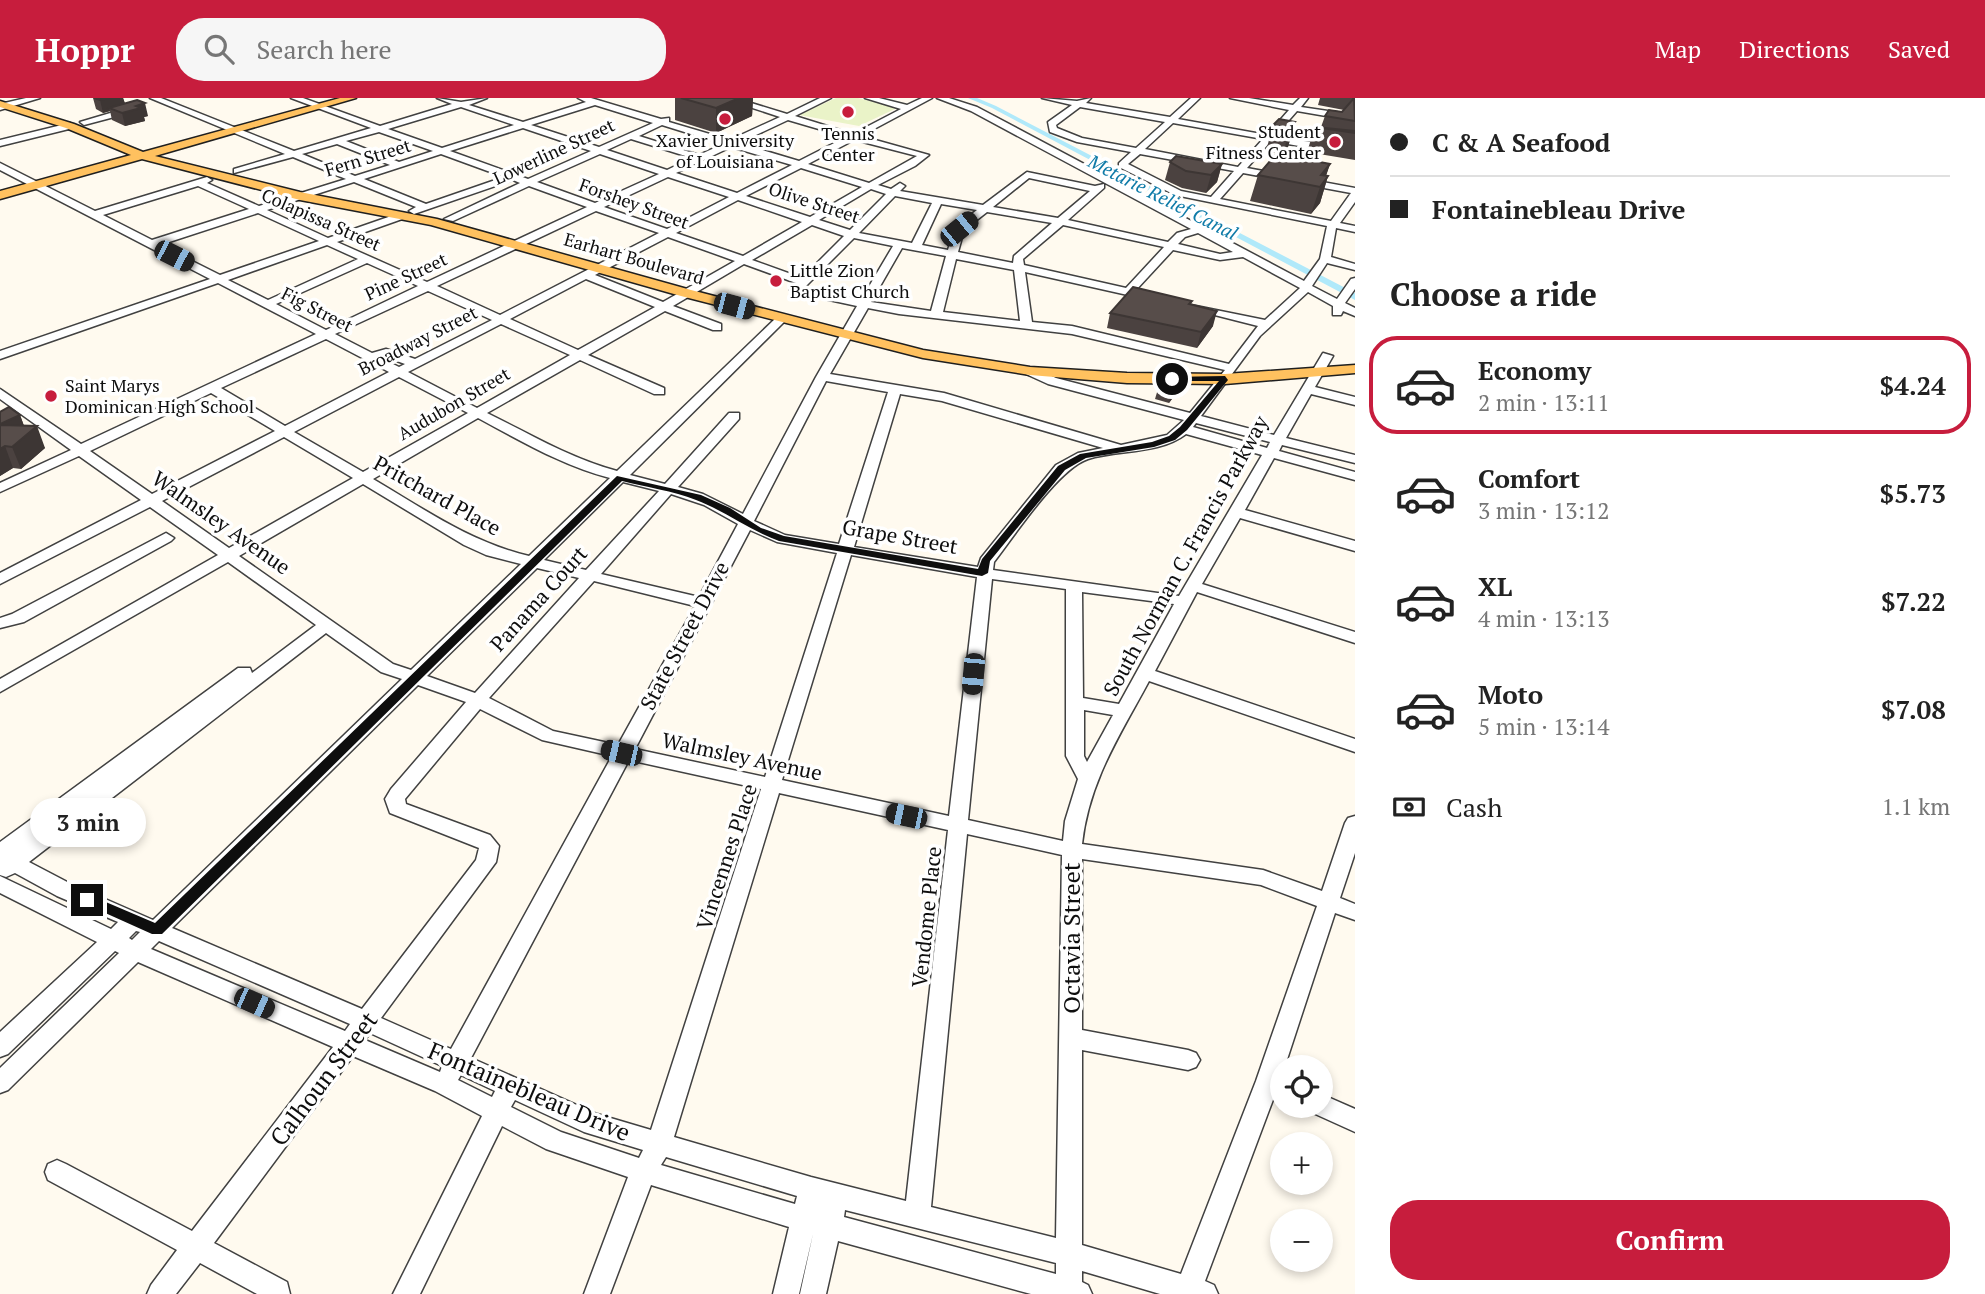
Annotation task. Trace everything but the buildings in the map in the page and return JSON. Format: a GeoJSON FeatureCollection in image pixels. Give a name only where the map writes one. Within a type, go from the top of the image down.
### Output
{"type":"FeatureCollection","features":[{"type":"Feature","properties":{"kind":"main road"},"geometry":{"type":"LineString","coordinates":[[316,105],[332,98]]}},
{"type":"Feature","properties":{"kind":"main road"},"geometry":{"type":"LineString","coordinates":[[0,195],[137,154],[351,98]]}},
{"type":"Feature","properties":{"kind":"main road","name":"Earhart Boulevard"},"geometry":{"type":"LineString","coordinates":[[8,102],[83,122],[237,171],[315,191],[449,219],[596,269],[959,352],[1126,373],[1169,368],[1228,373]]}},
{"type":"Feature","properties":{"kind":"main road","name":"Earhart Boulevard"},"geometry":{"type":"LineString","coordinates":[[8,102],[137,154],[190,170],[300,196],[414,211],[520,242]]}},
{"type":"Feature","properties":{"kind":"main road"},"geometry":{"type":"LineString","coordinates":[[190,170],[208,166],[237,171]]}},
{"type":"Feature","properties":{"kind":"main road"},"geometry":{"type":"LineString","coordinates":[[221,178],[262,184],[267,181],[262,177]]}},
{"type":"Feature","properties":{"kind":"main road"},"geometry":{"type":"LineString","coordinates":[[0,189],[33,183]]}},
{"type":"Feature","properties":{"kind":"main road","name":"Earhart Boulevard"},"geometry":{"type":"LineString","coordinates":[[691,291],[782,318],[851,328],[923,354],[1030,372],[1228,373],[1323,364],[1355,358]]}},
{"type":"Feature","properties":{"kind":"main road","name":"Earhart Boulevard"},"geometry":{"type":"LineString","coordinates":[[1323,364],[1355,369]]}},
{"type":"Feature","properties":{"kind":"street"},"geometry":{"type":"LineString","coordinates":[[8,102],[36,98]]}},
{"type":"Feature","properties":{"kind":"street"},"geometry":{"type":"LineString","coordinates":[[83,122],[159,100],[178,98]]}},
{"type":"Feature","properties":{"kind":"street","name":"Forshey Street"},"geometry":{"type":"LineString","coordinates":[[295,98],[744,261],[799,286],[864,304],[1072,330],[1160,352],[1228,373]]}},
{"type":"Feature","properties":{"kind":"street","name":"Olive Street"},"geometry":{"type":"LineString","coordinates":[[441,98],[852,235],[1163,300]]}},
{"type":"Feature","properties":{"kind":"street"},"geometry":{"type":"LineString","coordinates":[[237,171],[483,98]]}},
{"type":"Feature","properties":{"kind":"street"},"geometry":{"type":"LineString","coordinates":[[582,98],[893,193],[1060,221],[1220,257],[1245,254]]}},
{"type":"Feature","properties":{"kind":"street"},"geometry":{"type":"LineString","coordinates":[[726,98],[852,136]]}},
{"type":"Feature","properties":{"kind":"street"},"geometry":{"type":"LineString","coordinates":[[869,98],[908,108]]}},
{"type":"Feature","properties":{"kind":"street"},"geometry":{"type":"LineString","coordinates":[[924,98],[962,111],[1063,165],[1098,188],[1338,309],[1355,313]]}},
{"type":"Feature","properties":{"kind":"street","name":"Broadway Street"},"geometry":{"type":"LineString","coordinates":[[0,579],[924,98]]}},
{"type":"Feature","properties":{"kind":"street"},"geometry":{"type":"LineString","coordinates":[[942,98],[967,106],[1006,125],[1245,254],[1303,290]]}},
{"type":"Feature","properties":{"kind":"street"},"geometry":{"type":"LineString","coordinates":[[1046,98],[1084,101],[1355,153]]}},
{"type":"Feature","properties":{"kind":"street"},"geometry":{"type":"LineString","coordinates":[[1196,98],[1122,165],[1169,190],[1355,229]]}},
{"type":"Feature","properties":{"kind":"street"},"geometry":{"type":"LineString","coordinates":[[1234,98],[1355,118]]}},
{"type":"Feature","properties":{"kind":"street"},"geometry":{"type":"LineString","coordinates":[[1213,201],[1304,98]]}},
{"type":"Feature","properties":{"kind":"street"},"geometry":{"type":"LineString","coordinates":[[802,99],[821,100]]}},
{"type":"Feature","properties":{"kind":"street"},"geometry":{"type":"LineString","coordinates":[[159,100],[354,179],[414,211]]}},
{"type":"Feature","properties":{"kind":"street","name":"Pine Street"},"geometry":{"type":"LineString","coordinates":[[0,488],[821,100]]}},
{"type":"Feature","properties":{"kind":"street"},"geometry":{"type":"LineString","coordinates":[[1084,101],[1055,122],[1051,128],[1061,135],[1355,193],[1327,235],[1323,263],[1303,290],[1266,324],[1228,373]]}},
{"type":"Feature","properties":{"kind":"street","name":"Fern Street"},"geometry":{"type":"LineString","coordinates":[[151,244],[595,102]]}},
{"type":"Feature","properties":{"kind":"street","name":"Lowerline Street"},"geometry":{"type":"LineString","coordinates":[[449,219],[674,116]]}},
{"type":"Feature","properties":{"kind":"street"},"geometry":{"type":"LineString","coordinates":[[993,127],[1006,125]]}},
{"type":"Feature","properties":{"kind":"street"},"geometry":{"type":"LineString","coordinates":[[0,144],[70,126]]}},
{"type":"Feature","properties":{"kind":"street"},"geometry":{"type":"LineString","coordinates":[[630,136],[700,158]]}},
{"type":"Feature","properties":{"kind":"street","name":"Audubon Street"},"geometry":{"type":"LineString","coordinates":[[0,686],[664,307],[924,155],[852,136]]}},
{"type":"Feature","properties":{"kind":"street"},"geometry":{"type":"LineString","coordinates":[[337,141],[399,165]]}},
{"type":"Feature","properties":{"kind":"street"},"geometry":{"type":"LineString","coordinates":[[1063,165],[1075,163]]}},
{"type":"Feature","properties":{"kind":"street"},"geometry":{"type":"LineString","coordinates":[[799,286],[917,169],[912,164]]}},
{"type":"Feature","properties":{"kind":"street","name":"Fig Street"},"geometry":{"type":"LineString","coordinates":[[0,166],[561,456],[587,468],[620,478]]}},
{"type":"Feature","properties":{"kind":"street"},"geometry":{"type":"LineString","coordinates":[[936,315],[959,229],[1027,175],[1098,188]]}},
{"type":"Feature","properties":{"kind":"street"},"geometry":{"type":"LineString","coordinates":[[0,355],[513,177]]}},
{"type":"Feature","properties":{"kind":"street"},"geometry":{"type":"LineString","coordinates":[[93,215],[221,178]]}},
{"type":"Feature","properties":{"kind":"street","name":"Colapissa Street"},"geometry":{"type":"LineString","coordinates":[[199,183],[659,391]]}},
{"type":"Feature","properties":{"kind":"street"},"geometry":{"type":"LineString","coordinates":[[1026,324],[1018,258],[1098,188]]}},
{"type":"Feature","properties":{"kind":"street"},"geometry":{"type":"LineString","coordinates":[[916,247],[938,201]]}},
{"type":"Feature","properties":{"kind":"street"},"geometry":{"type":"LineString","coordinates":[[1151,213],[1164,211]]}},
{"type":"Feature","properties":{"kind":"street"},"geometry":{"type":"LineString","coordinates":[[1128,292],[1186,232],[1199,230]]}},
{"type":"Feature","properties":{"kind":"street"},"geometry":{"type":"LineString","coordinates":[[1327,235],[1355,241]]}},
{"type":"Feature","properties":{"kind":"street","name":"State Street Drive"},"geometry":{"type":"LineString","coordinates":[[443,1084],[457,1063],[621,753],[704,603],[822,377],[899,244]]}},
{"type":"Feature","properties":{"kind":"street"},"geometry":{"type":"LineString","coordinates":[[268,304],[366,259]]}},
{"type":"Feature","properties":{"kind":"street"},"geometry":{"type":"LineString","coordinates":[[1323,263],[1355,267]]}},
{"type":"Feature","properties":{"kind":"street"},"geometry":{"type":"LineString","coordinates":[[596,269],[664,307],[718,327]]}},
{"type":"Feature","properties":{"kind":"street"},"geometry":{"type":"LineString","coordinates":[[1338,309],[1354,283]]}},
{"type":"Feature","properties":{"kind":"street"},"geometry":{"type":"LineString","coordinates":[[1186,305],[1266,324]]}},
{"type":"Feature","properties":{"kind":"street"},"geometry":{"type":"LineString","coordinates":[[0,1083],[782,318]]}},
{"type":"Feature","properties":{"kind":"street"},"geometry":{"type":"LineString","coordinates":[[1160,352],[1173,359],[1169,368]]}},
{"type":"Feature","properties":{"kind":"street"},"geometry":{"type":"LineString","coordinates":[[372,357],[386,353],[414,363]]}},
{"type":"Feature","properties":{"kind":"street","name":"South Norman C. Francis Parkway"},"geometry":{"type":"LineString","coordinates":[[1087,779],[1188,593],[1323,364]]}},
{"type":"Feature","properties":{"kind":"street"},"geometry":{"type":"LineString","coordinates":[[1030,372],[1270,453],[1355,476]]}},
{"type":"Feature","properties":{"kind":"street","name":"Vendome Place"},"geometry":{"type":"LineString","coordinates":[[917,1216],[959,827],[982,573],[986,561],[1061,468],[1083,456],[1166,441],[1187,423],[1228,373]]}},
{"type":"Feature","properties":{"kind":"street"},"geometry":{"type":"LineString","coordinates":[[822,377],[896,387],[944,397],[1119,449]]}},
{"type":"Feature","properties":{"kind":"street","name":"Pritchard Place"},"geometry":{"type":"LineString","coordinates":[[210,387],[469,542],[491,552],[704,603]]}},
{"type":"Feature","properties":{"kind":"street","name":"Vincennes Place"},"geometry":{"type":"LineString","coordinates":[[597,1294],[643,1171],[659,1145],[896,387]]}},
{"type":"Feature","properties":{"kind":"street"},"geometry":{"type":"LineString","coordinates":[[1307,389],[1355,401]]}},
{"type":"Feature","properties":{"kind":"street","name":"Walmsley Avenue"},"geometry":{"type":"LineString","coordinates":[[0,393],[387,668],[478,699],[548,736],[1072,850],[1263,878],[1355,912]]}},
{"type":"Feature","properties":{"kind":"street"},"geometry":{"type":"LineString","coordinates":[[9,421],[26,412]]}},
{"type":"Feature","properties":{"kind":"street","name":"Panama Court"},"geometry":{"type":"LineString","coordinates":[[486,862],[488,846],[482,840],[397,808],[395,799],[478,699],[734,416]]}},
{"type":"Feature","properties":{"kind":"street"},"geometry":{"type":"LineString","coordinates":[[1187,423],[1278,439],[1355,459]]}},
{"type":"Feature","properties":{"kind":"street"},"geometry":{"type":"LineString","coordinates":[[1072,461],[1070,452],[1084,437]]}},
{"type":"Feature","properties":{"kind":"street","name":"Grape Street"},"geometry":{"type":"LineString","coordinates":[[620,478],[714,503],[757,530],[782,539],[1074,587],[1188,593],[1355,638]]}},
{"type":"Feature","properties":{"kind":"street"},"geometry":{"type":"LineString","coordinates":[[1236,512],[1355,546]]}},
{"type":"Feature","properties":{"kind":"street"},"geometry":{"type":"LineString","coordinates":[[0,623],[18,618],[166,538]]}},
{"type":"Feature","properties":{"kind":"street"},"geometry":{"type":"LineString","coordinates":[[1074,587],[1075,756],[1087,779]]}},
{"type":"Feature","properties":{"kind":"street"},"geometry":{"type":"LineString","coordinates":[[3,861],[321,622]]}},
{"type":"Feature","properties":{"kind":"street"},"geometry":{"type":"LineString","coordinates":[[1144,673],[1355,746]]}},
{"type":"Feature","properties":{"kind":"street"},"geometry":{"type":"LineString","coordinates":[[1074,702],[1124,711]]}},
{"type":"Feature","properties":{"kind":"street","name":"Octavia Street"},"geometry":{"type":"LineString","coordinates":[[1073,1293],[1069,1254],[1072,850],[1075,821],[1087,779]]}},
{"type":"Feature","properties":{"kind":"street"},"geometry":{"type":"LineString","coordinates":[[1284,1055],[1329,901],[1355,823]]}},
{"type":"Feature","properties":{"kind":"street","name":"Fontainebleau Drive"},"geometry":{"type":"LineString","coordinates":[[3,861],[593,1124],[811,1189],[1069,1254],[1193,1292]]}},
{"type":"Feature","properties":{"kind":"street","name":"Calhoun Street"},"geometry":{"type":"LineString","coordinates":[[160,1294],[368,1022],[486,862]]}},
{"type":"Feature","properties":{"kind":"street","name":"Fontainebleau Drive"},"geometry":{"type":"LineString","coordinates":[[0,884],[135,951],[443,1084],[555,1141],[643,1171],[816,1222],[1073,1293]]}},
{"type":"Feature","properties":{"kind":"street"},"geometry":{"type":"LineString","coordinates":[[0,1047],[134,919]]}},
{"type":"Feature","properties":{"kind":"street"},"geometry":{"type":"LineString","coordinates":[[1072,1038],[1188,1060]]}},
{"type":"Feature","properties":{"kind":"street"},"geometry":{"type":"LineString","coordinates":[[406,1294],[509,1087]]}},
{"type":"Feature","properties":{"kind":"street"},"geometry":{"type":"LineString","coordinates":[[1193,1292],[1270,1099]]}},
{"type":"Feature","properties":{"kind":"street"},"geometry":{"type":"LineString","coordinates":[[1333,1111],[1355,1121]]}},
{"type":"Feature","properties":{"kind":"street"},"geometry":{"type":"LineString","coordinates":[[57,1172],[278,1291]]}},
{"type":"Feature","properties":{"kind":"street"},"geometry":{"type":"LineString","coordinates":[[811,1189],[816,1222],[813,1294]]}},
{"type":"Feature","properties":{"kind":"street"},"geometry":{"type":"LineString","coordinates":[[786,1294],[816,1222],[836,1195]]}},
{"type":"Feature","properties":{"kind":"green space","name":"Tennis Center"},"geometry":{"type":"Polygon","coordinates":[[[836,98],[858,98],[897,108],[859,126],[799,115],[836,98]]]}},
{"type":"Feature","properties":{"kind":"waterway","name":"Metarie Relief Canal"},"geometry":{"type":"LineString","coordinates":[[971,98],[994,107],[1355,297]]}},
{"type":"Feature","properties":{"kind":"place","name":"Tennis Center"},"geometry":{"type":"Point","coordinates":[848,112]}},
{"type":"Feature","properties":{"kind":"place","name":"Xavier University of Louisiana"},"geometry":{"type":"Point","coordinates":[725,119]}},
{"type":"Feature","properties":{"kind":"place","name":"Student Fitness Center"},"geometry":{"type":"Point","coordinates":[1335,142]}},
{"type":"Feature","properties":{"kind":"place","name":"Little Zion Baptist Church"},"geometry":{"type":"Point","coordinates":[776,281]}},
{"type":"Feature","properties":{"kind":"place","name":"Saint Marys Dominican High School"},"geometry":{"type":"Point","coordinates":[51,396]}},
{"type":"Feature","properties":{"kind":"route"},"geometry":{"type":"LineString","coordinates":[[87,900],[157,930],[620,478],[714,503],[757,530],[782,539],[982,573],[986,561],[1061,468],[1083,456],[1142,447],[1172,438],[1184,429],[1190,418],[1225,379],[1172,379]]}}]}
